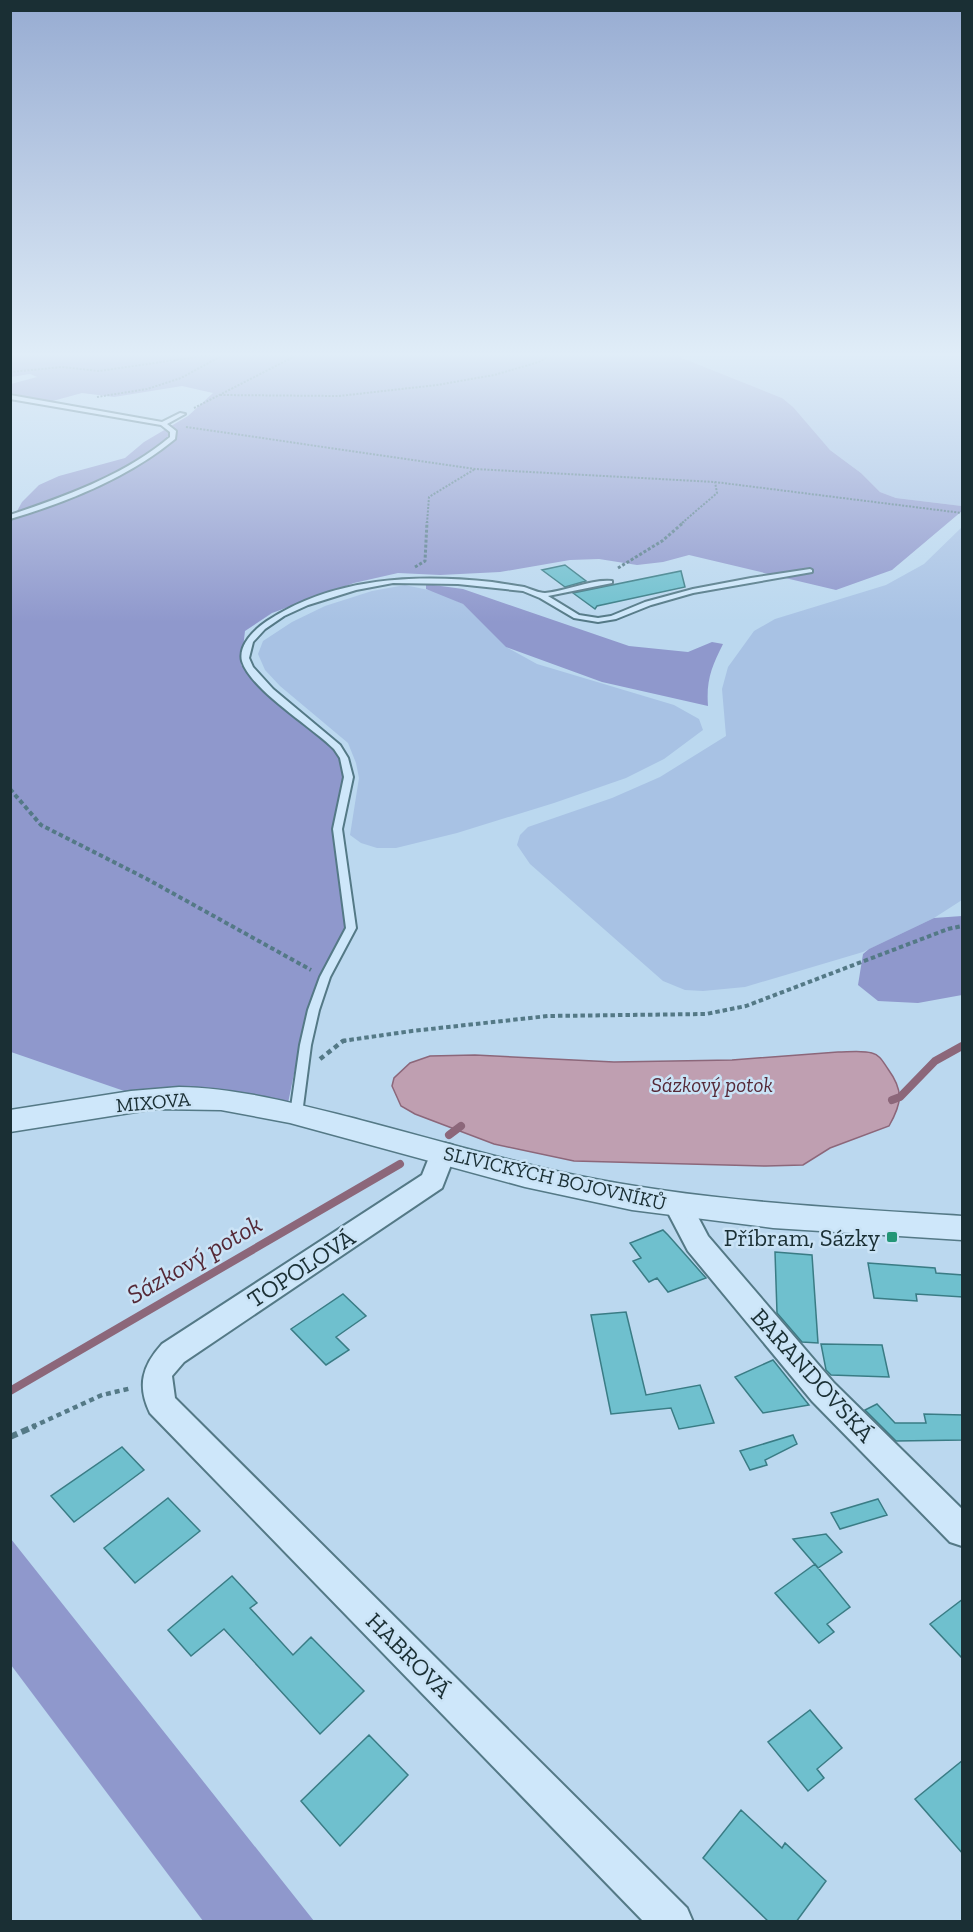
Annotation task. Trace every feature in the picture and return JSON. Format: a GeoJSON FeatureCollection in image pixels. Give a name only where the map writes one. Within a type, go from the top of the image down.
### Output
{"type":"FeatureCollection","features":[{"type":"Feature","properties":{"kind":"street","name":"MIXOVA"},"geometry":{"type":"LineString","coordinates":[[10,1121],[168,1099],[203,1098],[237,1102],[296,1114]]}},
{"type":"Feature","properties":{"kind":"street","name":"SLIVICKÝCH BOJOVNÍKŮ"},"geometry":{"type":"LineString","coordinates":[[296,1114],[584,1189],[679,1207],[963,1228]]}},
{"type":"Feature","properties":{"kind":"street","name":"TOPOLOVÁ"},"geometry":{"type":"LineString","coordinates":[[156,1383],[159,1368],[173,1353],[433,1181],[443,1152]]}},
{"type":"Feature","properties":{"kind":"street","name":"BARANDOVSKÁ"},"geometry":{"type":"LineString","coordinates":[[679,1207],[698,1243],[823,1392],[963,1531]]}},
{"type":"Feature","properties":{"kind":"street","name":"HABROVÁ"},"geometry":{"type":"LineString","coordinates":[[156,1383],[161,1404],[673,1922]]}},
{"type":"Feature","properties":{"kind":"lane"},"geometry":{"type":"LineString","coordinates":[[10,517],[91,485],[162,449],[168,442]]}},
{"type":"Feature","properties":{"kind":"lane"},"geometry":{"type":"LineString","coordinates":[[296,1114],[307,1037],[325,977],[346,942],[351,928],[337,828],[346,795],[349,772],[346,760],[329,739],[263,685],[248,668],[245,659],[246,650],[251,639],[262,627],[278,616],[370,584],[419,581],[500,585],[526,589],[545,595],[573,616],[599,620],[626,613],[655,601],[764,577],[810,571]]}},
{"type":"Feature","properties":{"kind":"lane"},"geometry":{"type":"LineString","coordinates":[[545,595],[610,582]]}},
{"type":"Feature","properties":{"kind":"path"},"geometry":{"type":"LineString","coordinates":[[286,442],[475,470],[715,482],[963,513]]}},
{"type":"Feature","properties":{"kind":"path"},"geometry":{"type":"LineString","coordinates":[[408,570],[425,561],[429,497],[475,470]]}},
{"type":"Feature","properties":{"kind":"path"},"geometry":{"type":"LineString","coordinates":[[618,568],[662,541],[717,494],[715,482]]}},
{"type":"Feature","properties":{"kind":"path"},"geometry":{"type":"LineString","coordinates":[[10,789],[41,825],[147,879],[325,977]]}},
{"type":"Feature","properties":{"kind":"path"},"geometry":{"type":"LineString","coordinates":[[302,1072],[343,1041],[548,1016],[706,1014],[746,1006],[948,929],[963,926]]}},
{"type":"Feature","properties":{"kind":"path"},"geometry":{"type":"LineString","coordinates":[[10,1437],[102,1395],[156,1383]]}},
{"type":"Feature","properties":{"kind":"shaded area"},"geometry":{"type":"Polygon","coordinates":[[[144,442],[823,442],[880,492],[896,498],[962,506],[962,511],[892,570],[836,590],[689,555],[663,562],[637,565],[599,559],[570,560],[500,572],[440,575],[398,573],[354,583],[272,613],[245,631],[241,665],[329,740],[343,760],[348,781],[334,823],[349,930],[298,1054],[287,1108],[130,1093],[11,1052],[11,515],[16,513],[22,502],[39,485],[59,476],[125,458],[144,442]]]}},
{"type":"Feature","properties":{"kind":"shaded area"},"geometry":{"type":"Polygon","coordinates":[[[823,442],[962,442],[962,506],[896,498],[880,492],[861,473],[823,442]]]}},
{"type":"Feature","properties":{"kind":"shaded area"},"geometry":{"type":"Polygon","coordinates":[[[962,527],[962,900],[934,918],[863,952],[745,987],[703,991],[685,990],[663,981],[530,864],[517,845],[520,835],[528,827],[612,798],[660,777],[726,736],[722,689],[728,667],[754,631],[775,619],[886,585],[924,564],[962,527]]]}},
{"type":"Feature","properties":{"kind":"shaded area"},"geometry":{"type":"Polygon","coordinates":[[[426,584],[463,589],[629,646],[688,652],[712,642],[723,644],[711,673],[708,706],[602,682],[506,647],[463,604],[426,589],[426,584]]]}},
{"type":"Feature","properties":{"kind":"shaded area"},"geometry":{"type":"Polygon","coordinates":[[[405,585],[438,592],[463,604],[508,648],[537,664],[674,705],[699,719],[703,730],[664,759],[626,778],[554,803],[457,833],[396,848],[377,848],[361,843],[350,835],[359,778],[348,743],[280,686],[265,670],[258,654],[263,641],[292,622],[325,606],[372,591],[405,585]]]}},
{"type":"Feature","properties":{"kind":"shaded area"},"geometry":{"type":"Polygon","coordinates":[[[962,916],[962,995],[918,1003],[878,1001],[858,985],[863,954],[869,949],[934,918],[962,916]]]}},
{"type":"Feature","properties":{"kind":"shaded area"},"geometry":{"type":"Polygon","coordinates":[[[10,1539],[314,1921],[203,1921],[11,1665],[10,1539]]]}},
{"type":"Feature","properties":{"kind":"water"},"geometry":{"type":"Polygon","coordinates":[[[868,1052],[879,1057],[897,1084],[899,1104],[889,1126],[830,1148],[803,1165],[574,1161],[494,1144],[415,1114],[401,1106],[392,1086],[394,1078],[410,1063],[430,1056],[475,1055],[614,1062],[732,1060],[868,1052]]]}},
{"type":"Feature","properties":{"kind":"building"},"geometry":{"type":"Polygon","coordinates":[[[565,565],[586,581],[565,587],[542,570],[565,565]]]}},
{"type":"Feature","properties":{"kind":"building"},"geometry":{"type":"Polygon","coordinates":[[[681,571],[685,587],[597,606],[595,609],[573,593],[681,571]]]}},
{"type":"Feature","properties":{"kind":"building"},"geometry":{"type":"Polygon","coordinates":[[[663,1230],[706,1278],[668,1292],[657,1278],[649,1282],[633,1261],[641,1258],[630,1243],[663,1230]]]}},
{"type":"Feature","properties":{"kind":"building"},"geometry":{"type":"Polygon","coordinates":[[[775,1252],[812,1255],[818,1343],[802,1342],[777,1313],[775,1252]]]}},
{"type":"Feature","properties":{"kind":"building"},"geometry":{"type":"Polygon","coordinates":[[[868,1263],[935,1268],[936,1273],[963,1275],[963,1297],[916,1294],[917,1301],[874,1298],[868,1263]]]}},
{"type":"Feature","properties":{"kind":"building"},"geometry":{"type":"Polygon","coordinates":[[[343,1294],[366,1316],[336,1337],[349,1350],[326,1365],[291,1329],[343,1294]]]}},
{"type":"Feature","properties":{"kind":"building"},"geometry":{"type":"Polygon","coordinates":[[[626,1312],[646,1395],[700,1385],[714,1423],[679,1429],[671,1408],[611,1414],[591,1315],[626,1312]]]}},
{"type":"Feature","properties":{"kind":"building"},"geometry":{"type":"Polygon","coordinates":[[[821,1344],[882,1345],[889,1377],[831,1375],[826,1370],[821,1344]]]}},
{"type":"Feature","properties":{"kind":"building"},"geometry":{"type":"Polygon","coordinates":[[[773,1360],[809,1405],[763,1413],[735,1377],[773,1360]]]}},
{"type":"Feature","properties":{"kind":"building"},"geometry":{"type":"Polygon","coordinates":[[[877,1404],[895,1423],[926,1423],[924,1414],[963,1415],[963,1440],[896,1441],[865,1410],[877,1404]]]}},
{"type":"Feature","properties":{"kind":"building"},"geometry":{"type":"Polygon","coordinates":[[[793,1435],[797,1444],[765,1460],[767,1465],[750,1470],[740,1451],[793,1435]]]}},
{"type":"Feature","properties":{"kind":"building"},"geometry":{"type":"Polygon","coordinates":[[[122,1447],[144,1470],[74,1522],[51,1496],[122,1447]]]}},
{"type":"Feature","properties":{"kind":"building"},"geometry":{"type":"Polygon","coordinates":[[[168,1498],[200,1531],[135,1583],[104,1548],[168,1498]]]}},
{"type":"Feature","properties":{"kind":"building"},"geometry":{"type":"Polygon","coordinates":[[[878,1499],[887,1515],[840,1529],[831,1513],[878,1499]]]}},
{"type":"Feature","properties":{"kind":"building"},"geometry":{"type":"Polygon","coordinates":[[[826,1534],[842,1552],[818,1568],[793,1539],[826,1534]]]}},
{"type":"Feature","properties":{"kind":"building"},"geometry":{"type":"Polygon","coordinates":[[[815,1564],[850,1607],[827,1624],[834,1632],[819,1643],[775,1593],[815,1564]]]}},
{"type":"Feature","properties":{"kind":"building"},"geometry":{"type":"Polygon","coordinates":[[[232,1576],[257,1603],[250,1608],[293,1655],[311,1637],[364,1691],[320,1734],[224,1629],[191,1656],[168,1630],[232,1576]]]}},
{"type":"Feature","properties":{"kind":"building"},"geometry":{"type":"Polygon","coordinates":[[[963,1599],[963,1659],[930,1624],[963,1599]]]}},
{"type":"Feature","properties":{"kind":"building"},"geometry":{"type":"Polygon","coordinates":[[[810,1710],[842,1748],[817,1769],[824,1778],[808,1791],[768,1742],[810,1710]]]}},
{"type":"Feature","properties":{"kind":"building"},"geometry":{"type":"Polygon","coordinates":[[[369,1735],[408,1775],[340,1846],[301,1801],[369,1735]]]}},
{"type":"Feature","properties":{"kind":"building"},"geometry":{"type":"Polygon","coordinates":[[[963,1760],[963,1854],[915,1799],[963,1760]]]}},
{"type":"Feature","properties":{"kind":"building"},"geometry":{"type":"Polygon","coordinates":[[[741,1810],[782,1848],[785,1843],[826,1881],[796,1922],[769,1922],[703,1858],[741,1810]]]}},
{"type":"Feature","properties":{"kind":"waterway","name":"Sázkový potok"},"geometry":{"type":"LineString","coordinates":[[892,1100],[900,1097],[935,1061],[962,1046]]}},
{"type":"Feature","properties":{"kind":"waterway","name":"Sázkový potok"},"geometry":{"type":"LineString","coordinates":[[449,1135],[461,1126]]}},
{"type":"Feature","properties":{"kind":"waterway","name":"Sázkový potok"},"geometry":{"type":"LineString","coordinates":[[10,1391],[400,1164]]}},
{"type":"Feature","properties":{"kind":"place","name":"Příbram, Sázky"},"geometry":{"type":"Point","coordinates":[892,1237]}}]}
